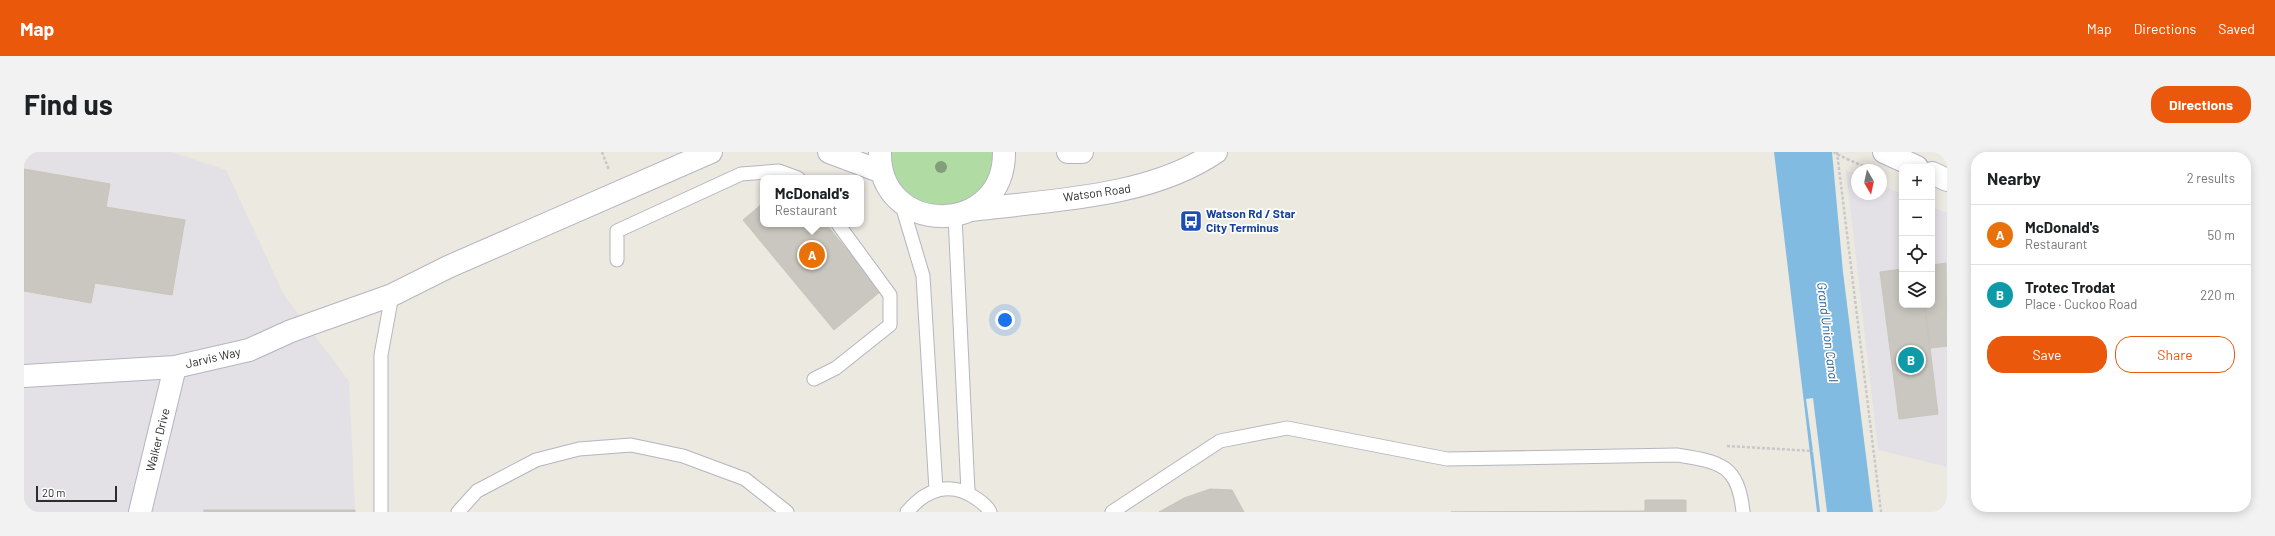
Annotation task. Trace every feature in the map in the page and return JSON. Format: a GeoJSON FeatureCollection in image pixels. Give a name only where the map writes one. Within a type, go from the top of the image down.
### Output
{"type":"FeatureCollection","features":[{"type":"Feature","properties":{"kind":"street","name":"Jarvis Way"},"geometry":{"type":"LineString","coordinates":[[24,376],[175,367],[248,350],[291,331],[392,295],[448,267],[711,152]]}},
{"type":"Feature","properties":{"kind":"street"},"geometry":{"type":"LineString","coordinates":[[829,152],[880,162],[892,193],[901,202]]}},
{"type":"Feature","properties":{"kind":"street"},"geometry":{"type":"LineString","coordinates":[[963,213],[989,196],[996,186],[1003,165],[1004,152]]}},
{"type":"Feature","properties":{"kind":"street"},"geometry":{"type":"LineString","coordinates":[[1068,152],[1082,152]]}},
{"type":"Feature","properties":{"kind":"street","name":"Watson Road"},"geometry":{"type":"LineString","coordinates":[[901,202],[921,214],[932,217],[1131,189],[1173,175],[1201,162],[1216,152]]}},
{"type":"Feature","properties":{"kind":"street"},"geometry":{"type":"LineString","coordinates":[[1884,152],[1911,164]]}},
{"type":"Feature","properties":{"kind":"street"},"geometry":{"type":"LineString","coordinates":[[1935,175],[1947,180]]}},
{"type":"Feature","properties":{"kind":"street","name":"Walker Drive"},"geometry":{"type":"LineString","coordinates":[[140,512],[175,367]]}},
{"type":"Feature","properties":{"kind":"lane"},"geometry":{"type":"LineString","coordinates":[[617,260],[617,230],[741,174],[779,171],[790,175]]}},
{"type":"Feature","properties":{"kind":"lane"},"geometry":{"type":"LineString","coordinates":[[901,202],[923,276],[936,490]]}},
{"type":"Feature","properties":{"kind":"lane"},"geometry":{"type":"LineString","coordinates":[[963,213],[968,492]]}},
{"type":"Feature","properties":{"kind":"lane"},"geometry":{"type":"LineString","coordinates":[[814,379],[836,368],[890,325],[890,295],[840,227]]}},
{"type":"Feature","properties":{"kind":"lane"},"geometry":{"type":"LineString","coordinates":[[382,512],[382,355],[392,295]]}},
{"type":"Feature","properties":{"kind":"lane"},"geometry":{"type":"LineString","coordinates":[[1112,512],[1220,441],[1286,428],[1447,459],[1678,455],[1713,461],[1732,474],[1741,496],[1743,512]]}},
{"type":"Feature","properties":{"kind":"lane"},"geometry":{"type":"LineString","coordinates":[[458,512],[478,491],[536,460],[579,449],[631,445],[683,456],[744,479],[787,512]]}},
{"type":"Feature","properties":{"kind":"lane"},"geometry":{"type":"LineString","coordinates":[[907,512],[918,499],[936,490],[952,489],[968,492],[988,507],[990,512]]}},
{"type":"Feature","properties":{"kind":"path"},"geometry":{"type":"LineString","coordinates":[[1833,152],[1858,164]]}},
{"type":"Feature","properties":{"kind":"path"},"geometry":{"type":"LineString","coordinates":[[1837,152],[1881,512]]}},
{"type":"Feature","properties":{"kind":"path"},"geometry":{"type":"LineString","coordinates":[[1713,461],[1728,445],[1813,451]]}},
{"type":"Feature","properties":{"kind":"shaded area"},"geometry":{"type":"Polygon","coordinates":[[[24,152],[172,152],[226,170],[284,295],[349,381],[355,512],[24,512],[24,152]]]}},
{"type":"Feature","properties":{"kind":"shaded area"},"geometry":{"type":"Polygon","coordinates":[[[1846,170],[1851,172],[1851,200],[1887,200],[1887,188],[1899,193],[1899,308],[1935,308],[1935,208],[1947,213],[1947,467],[1878,450],[1846,170]]]}},
{"type":"Feature","properties":{"kind":"green space"},"geometry":{"type":"Polygon","coordinates":[[[888,152],[995,152],[993,174],[976,198],[933,210],[895,185],[888,152]]]}},
{"type":"Feature","properties":{"kind":"water","name":"Grand Union Canal"},"geometry":{"type":"Polygon","coordinates":[[[1774,152],[1832,152],[1843,272],[1873,512],[1817,512],[1774,152]]]}},
{"type":"Feature","properties":{"kind":"pier"},"geometry":{"type":"Polygon","coordinates":[[[1813,398],[1827,512],[1820,512],[1806,399],[1813,398]]]}},
{"type":"Feature","properties":{"kind":"building"},"geometry":{"type":"Polygon","coordinates":[[[24,169],[110,184],[106,207],[185,220],[172,295],[95,283],[91,303],[24,291],[24,169]]]}},
{"type":"Feature","properties":{"kind":"building"},"geometry":{"type":"Polygon","coordinates":[[[760,206],[760,227],[828,227],[881,291],[834,330],[743,220],[760,206]]]}},
{"type":"Feature","properties":{"kind":"building"},"geometry":{"type":"Polygon","coordinates":[[[1946,263],[1947,346],[1930,348],[1924,308],[1935,308],[1935,265],[1946,263]]]}},
{"type":"Feature","properties":{"kind":"building"},"geometry":{"type":"Polygon","coordinates":[[[1899,269],[1899,308],[1925,308],[1938,414],[1899,419],[1880,272],[1899,269]]]}},
{"type":"Feature","properties":{"kind":"building"},"geometry":{"type":"Polygon","coordinates":[[[1210,489],[1232,490],[1244,512],[1159,512],[1184,498],[1210,489]]]}},
{"type":"Feature","properties":{"kind":"building"},"geometry":{"type":"Polygon","coordinates":[[[1645,500],[1686,500],[1686,512],[1451,512],[1645,511],[1645,500]]]}},
{"type":"Feature","properties":{"kind":"building"},"geometry":{"type":"Polygon","coordinates":[[[204,510],[355,510],[355,512],[204,512],[204,510]]]}},
{"type":"Feature","properties":{"kind":"place","name":"Watson Rd / Star City Terminus"},"geometry":{"type":"Point","coordinates":[1191,221]}},
{"type":"Feature","properties":{"kind":"place","name":"McDonald's"},"geometry":{"type":"Point","coordinates":[812,255]}},
{"type":"Feature","properties":{"kind":"place","name":"Trotec Trodat"},"geometry":{"type":"Point","coordinates":[1911,360]}}]}
